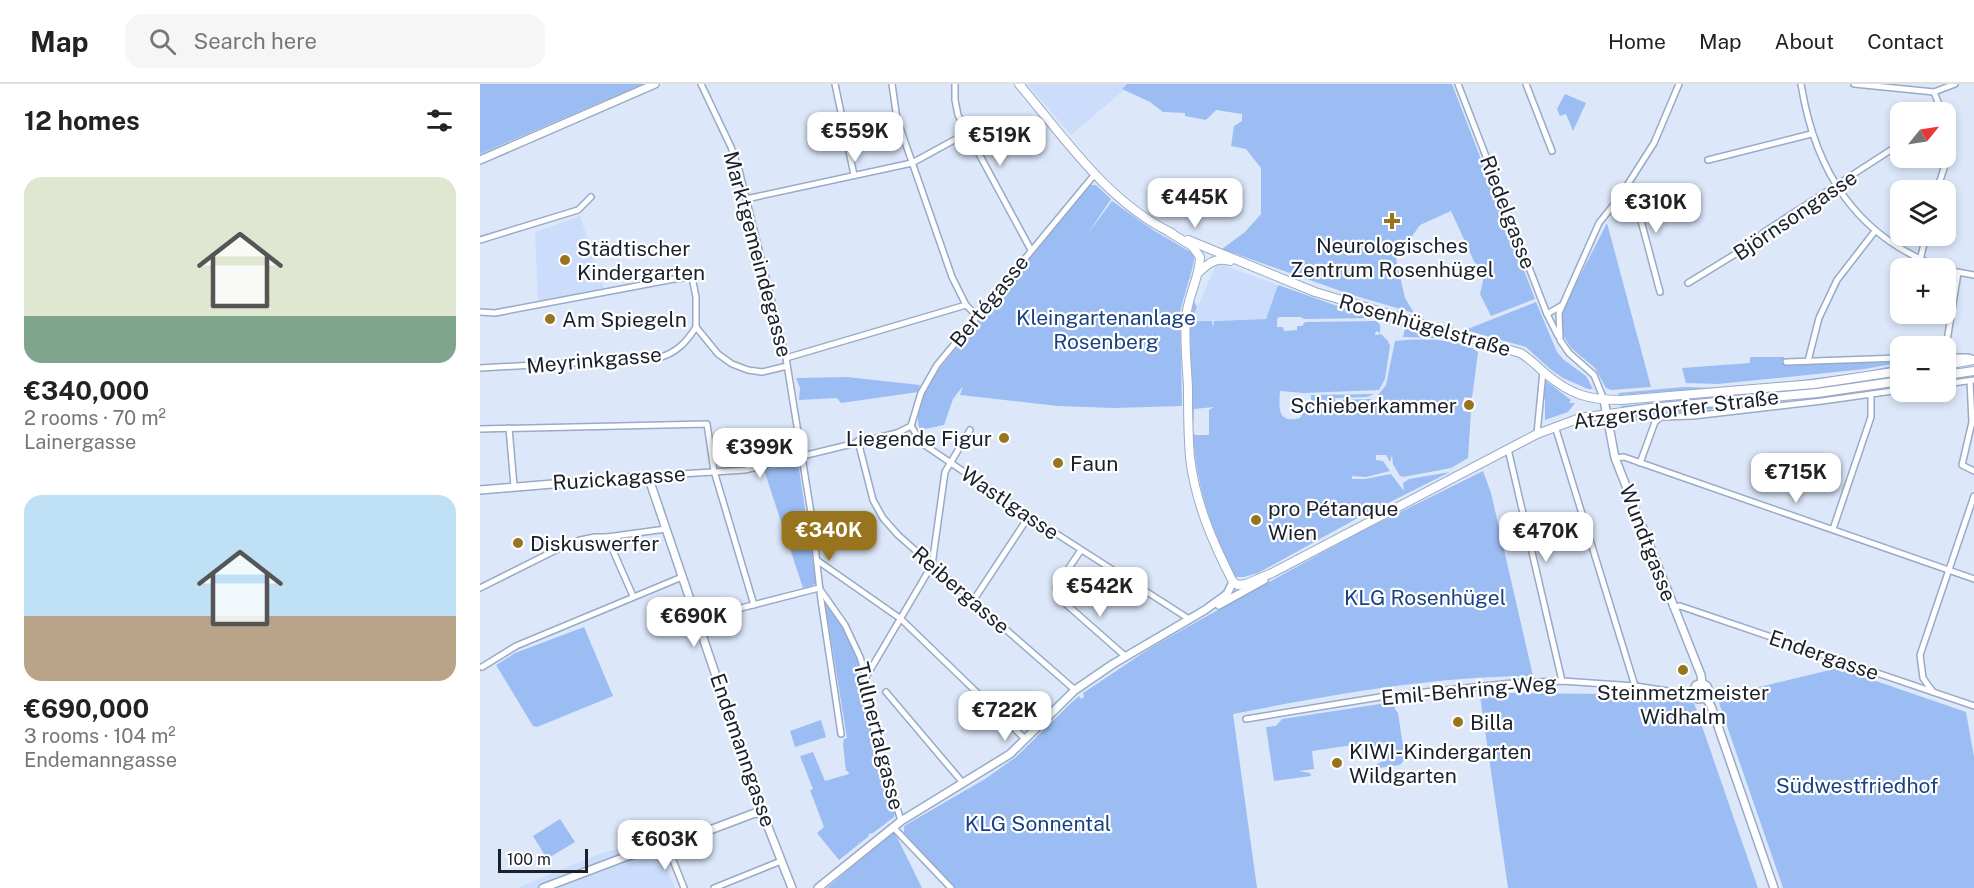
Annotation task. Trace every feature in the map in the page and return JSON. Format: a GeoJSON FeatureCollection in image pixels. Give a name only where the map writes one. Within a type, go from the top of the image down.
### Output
{"type":"FeatureCollection","features":[{"type":"Feature","properties":{"kind":"main road","name":"Rosenhügelstraße"},"geometry":{"type":"LineString","coordinates":[[1019,84],[1118,198],[1169,232],[1267,271],[1271,275],[1348,302],[1508,348],[1529,357],[1561,387],[1580,396],[1604,400]]}},
{"type":"Feature","properties":{"kind":"main road"},"geometry":{"type":"LineString","coordinates":[[1169,232],[1197,252],[1200,257],[1198,274],[1189,294],[1185,324],[1190,457],[1197,497],[1203,515],[1216,549],[1233,582]]}},
{"type":"Feature","properties":{"kind":"main road"},"geometry":{"type":"LineString","coordinates":[[1198,274],[1211,262],[1224,259],[1271,275]]}},
{"type":"Feature","properties":{"kind":"main road"},"geometry":{"type":"LineString","coordinates":[[1956,363],[1974,360]]}},
{"type":"Feature","properties":{"kind":"main road"},"geometry":{"type":"LineString","coordinates":[[1956,373],[1974,370]]}},
{"type":"Feature","properties":{"kind":"main road","name":"Atzgersdorfer Straße"},"geometry":{"type":"LineString","coordinates":[[1604,400],[1814,384],[1890,373]]}},
{"type":"Feature","properties":{"kind":"main road","name":"Atzgersdorfer Straße"},"geometry":{"type":"LineString","coordinates":[[1233,582],[1238,585],[1246,584],[1272,573],[1536,434],[1580,418],[1818,393],[1890,382]]}},
{"type":"Feature","properties":{"kind":"street"},"geometry":{"type":"LineString","coordinates":[[480,160],[655,84]]}},
{"type":"Feature","properties":{"kind":"street","name":"Marktgemeindegasse"},"geometry":{"type":"LineString","coordinates":[[701,84],[731,147],[786,358],[792,393]]}},
{"type":"Feature","properties":{"kind":"street"},"geometry":{"type":"LineString","coordinates":[[835,84],[854,175]]}},
{"type":"Feature","properties":{"kind":"street"},"geometry":{"type":"LineString","coordinates":[[892,84],[897,119],[952,277],[966,305],[977,316]]}},
{"type":"Feature","properties":{"kind":"street"},"geometry":{"type":"LineString","coordinates":[[956,84],[955,100],[958,115],[966,133],[1031,250]]}},
{"type":"Feature","properties":{"kind":"street","name":"Riedelgasse"},"geometry":{"type":"LineString","coordinates":[[1458,84],[1547,314],[1569,353],[1594,375],[1604,400]]}},
{"type":"Feature","properties":{"kind":"street"},"geometry":{"type":"LineString","coordinates":[[1526,84],[1552,151]]}},
{"type":"Feature","properties":{"kind":"street"},"geometry":{"type":"LineString","coordinates":[[1560,340],[1558,322],[1561,306],[1599,223],[1619,198],[1654,143],[1679,84]]}},
{"type":"Feature","properties":{"kind":"street"},"geometry":{"type":"LineString","coordinates":[[1801,84],[1811,134],[1836,186],[1855,211],[1875,231],[1916,258]]}},
{"type":"Feature","properties":{"kind":"street"},"geometry":{"type":"LineString","coordinates":[[1854,84],[1934,92],[1955,84]]}},
{"type":"Feature","properties":{"kind":"street"},"geometry":{"type":"LineString","coordinates":[[1934,92],[1938,102]]}},
{"type":"Feature","properties":{"kind":"street"},"geometry":{"type":"LineString","coordinates":[[746,199],[912,163],[966,133]]}},
{"type":"Feature","properties":{"kind":"street"},"geometry":{"type":"LineString","coordinates":[[1708,160],[1811,134]]}},
{"type":"Feature","properties":{"kind":"street","name":"Björnsongasse"},"geometry":{"type":"LineString","coordinates":[[1688,283],[1755,242],[1764,232],[1890,151]]}},
{"type":"Feature","properties":{"kind":"street","name":"Bertégasse"},"geometry":{"type":"LineString","coordinates":[[911,426],[916,404],[927,379],[1095,174]]}},
{"type":"Feature","properties":{"kind":"street"},"geometry":{"type":"LineString","coordinates":[[480,240],[578,210],[591,197]]}},
{"type":"Feature","properties":{"kind":"street"},"geometry":{"type":"LineString","coordinates":[[1619,198],[1640,217],[1660,292]]}},
{"type":"Feature","properties":{"kind":"street"},"geometry":{"type":"LineString","coordinates":[[1808,361],[1819,318],[1837,280],[1875,231]]}},
{"type":"Feature","properties":{"kind":"street"},"geometry":{"type":"LineString","coordinates":[[1948,336],[1958,273],[1974,275]]}},
{"type":"Feature","properties":{"kind":"street"},"geometry":{"type":"LineString","coordinates":[[480,312],[495,313],[692,277],[696,297],[696,327],[718,354],[739,367],[762,372],[787,366]]}},
{"type":"Feature","properties":{"kind":"street"},"geometry":{"type":"LineString","coordinates":[[786,358],[966,305]]}},
{"type":"Feature","properties":{"kind":"street"},"geometry":{"type":"LineString","coordinates":[[1547,314],[1561,306]]}},
{"type":"Feature","properties":{"kind":"street","name":"Meyrinkgasse"},"geometry":{"type":"LineString","coordinates":[[480,368],[658,358],[680,348],[696,327]]}},
{"type":"Feature","properties":{"kind":"street"},"geometry":{"type":"LineString","coordinates":[[1956,356],[1969,357],[1974,360]]}},
{"type":"Feature","properties":{"kind":"street"},"geometry":{"type":"LineString","coordinates":[[1786,362],[1890,358]]}},
{"type":"Feature","properties":{"kind":"street"},"geometry":{"type":"LineString","coordinates":[[1536,434],[1543,371]]}},
{"type":"Feature","properties":{"kind":"street"},"geometry":{"type":"LineString","coordinates":[[1956,383],[1972,381],[1972,423],[1962,465],[1974,471]]}},
{"type":"Feature","properties":{"kind":"street","name":"Atzgersdorfer Straße"},"geometry":{"type":"LineString","coordinates":[[1640,463],[1655,422],[1661,417],[1693,416],[1890,392]]}},
{"type":"Feature","properties":{"kind":"street","name":"Tullnertalgasse"},"geometry":{"type":"LineString","coordinates":[[792,393],[818,561],[819,588],[841,734]]}},
{"type":"Feature","properties":{"kind":"street"},"geometry":{"type":"LineString","coordinates":[[1833,530],[1871,417],[1871,395]]}},
{"type":"Feature","properties":{"kind":"street","name":"Wundtgasse"},"geometry":{"type":"LineString","coordinates":[[1604,400],[1615,458],[1701,675],[1702,683]]}},
{"type":"Feature","properties":{"kind":"street"},"geometry":{"type":"LineString","coordinates":[[480,429],[707,424],[714,471],[754,605]]}},
{"type":"Feature","properties":{"kind":"street"},"geometry":{"type":"LineString","coordinates":[[897,433],[911,426]]}},
{"type":"Feature","properties":{"kind":"street","name":"Wastlgasse"},"geometry":{"type":"LineString","coordinates":[[911,426],[923,444]]}},
{"type":"Feature","properties":{"kind":"street"},"geometry":{"type":"LineString","coordinates":[[1554,426],[1635,686]]}},
{"type":"Feature","properties":{"kind":"street"},"geometry":{"type":"LineString","coordinates":[[509,428],[514,486]]}},
{"type":"Feature","properties":{"kind":"street"},"geometry":{"type":"LineString","coordinates":[[866,677],[932,565],[945,471],[970,430]]}},
{"type":"Feature","properties":{"kind":"street","name":"Wastlgasse"},"geometry":{"type":"LineString","coordinates":[[897,433],[923,444],[1029,516],[1189,619]]}},
{"type":"Feature","properties":{"kind":"street","name":"Ruzickagasse"},"geometry":{"type":"LineString","coordinates":[[480,490],[745,470],[897,433]]}},
{"type":"Feature","properties":{"kind":"street","name":"Reibergasse"},"geometry":{"type":"LineString","coordinates":[[858,441],[873,500],[883,518],[932,565],[1075,690]]}},
{"type":"Feature","properties":{"kind":"street"},"geometry":{"type":"LineString","coordinates":[[1508,449],[1562,681]]}},
{"type":"Feature","properties":{"kind":"street"},"geometry":{"type":"LineString","coordinates":[[1615,458],[1624,457],[1974,579]]}},
{"type":"Feature","properties":{"kind":"street","name":"Endemanngasse"},"geometry":{"type":"LineString","coordinates":[[648,476],[763,814],[792,888]]}},
{"type":"Feature","properties":{"kind":"street"},"geometry":{"type":"LineString","coordinates":[[1933,693],[1923,678],[1920,655],[1974,496]]}},
{"type":"Feature","properties":{"kind":"street"},"geometry":{"type":"LineString","coordinates":[[973,601],[1029,516]]}},
{"type":"Feature","properties":{"kind":"street"},"geometry":{"type":"LineString","coordinates":[[480,588],[575,542],[595,537],[666,529]]}},
{"type":"Feature","properties":{"kind":"street"},"geometry":{"type":"LineString","coordinates":[[607,537],[633,596]]}},
{"type":"Feature","properties":{"kind":"street"},"geometry":{"type":"LineString","coordinates":[[1081,550],[1056,587],[1058,597],[1125,656]]}},
{"type":"Feature","properties":{"kind":"street"},"geometry":{"type":"LineString","coordinates":[[818,561],[901,619],[1025,739]]}},
{"type":"Feature","properties":{"kind":"street","name":"Atzgersdorfer Straße"},"geometry":{"type":"LineString","coordinates":[[818,888],[901,821],[1010,754],[1075,690],[1125,656],[1272,573]]}},
{"type":"Feature","properties":{"kind":"street"},"geometry":{"type":"LineString","coordinates":[[482,667],[516,646],[682,576]]}},
{"type":"Feature","properties":{"kind":"street","name":"Atzgersdorfer Straße"},"geometry":{"type":"LineString","coordinates":[[1205,610],[1227,594],[1233,582]]}},
{"type":"Feature","properties":{"kind":"street"},"geometry":{"type":"LineString","coordinates":[[698,619],[819,588]]}},
{"type":"Feature","properties":{"kind":"street","name":"Tullnertalgasse"},"geometry":{"type":"LineString","coordinates":[[819,588],[845,625],[860,657],[866,677],[866,699],[901,821]]}},
{"type":"Feature","properties":{"kind":"street","name":"Endergasse"},"geometry":{"type":"LineString","coordinates":[[1673,607],[1680,606],[1974,706]]}},
{"type":"Feature","properties":{"kind":"street","name":"Emil-Behring-Weg"},"geometry":{"type":"LineString","coordinates":[[1246,719],[1386,696],[1503,684],[1562,681],[1635,686],[1694,695]]}},
{"type":"Feature","properties":{"kind":"street"},"geometry":{"type":"LineString","coordinates":[[1702,683],[1707,686],[1709,691],[1706,698],[1700,699],[1694,695],[1694,687],[1702,683]]}},
{"type":"Feature","properties":{"kind":"street"},"geometry":{"type":"LineString","coordinates":[[886,692],[963,783]]}},
{"type":"Feature","properties":{"kind":"street"},"geometry":{"type":"LineString","coordinates":[[1706,698],[1711,706],[1774,888]]}},
{"type":"Feature","properties":{"kind":"street"},"geometry":{"type":"LineString","coordinates":[[543,888],[625,857],[667,845],[755,813],[763,814]]}},
{"type":"Feature","properties":{"kind":"street","name":"Tullnertalgasse"},"geometry":{"type":"LineString","coordinates":[[893,827],[951,888]]}},
{"type":"Feature","properties":{"kind":"street"},"geometry":{"type":"LineString","coordinates":[[667,845],[684,888]]}},
{"type":"Feature","properties":{"kind":"street"},"geometry":{"type":"LineString","coordinates":[[714,888],[781,861]]}},
{"type":"Feature","properties":{"kind":"shaded area"},"geometry":{"type":"Polygon","coordinates":[[[1027,84],[1131,84],[1071,135],[1027,84]]]}},
{"type":"Feature","properties":{"kind":"shaded area","name":"Städtischer Kindergarten"},"geometry":{"type":"Polygon","coordinates":[[[580,216],[604,288],[538,301],[535,232],[580,216]]]}},
{"type":"Feature","properties":{"kind":"shaded area"},"geometry":{"type":"Polygon","coordinates":[[[1216,265],[1223,265],[1278,285],[1266,319],[1191,321],[1216,265]]]}},
{"type":"Feature","properties":{"kind":"shaded area"},"geometry":{"type":"Polygon","coordinates":[[[645,841],[655,857],[662,855],[675,888],[517,888],[599,854],[645,841]]]}},
{"type":"Feature","properties":{"kind":"green space"},"geometry":{"type":"Polygon","coordinates":[[[480,84],[643,84],[480,154],[480,84]]]}},
{"type":"Feature","properties":{"kind":"green space","name":"Neurologisches Zentrum Rosenhügel"},"geometry":{"type":"Polygon","coordinates":[[[1127,84],[1452,84],[1535,299],[1491,316],[1480,294],[1483,281],[1451,211],[1420,225],[1396,259],[1405,298],[1414,313],[1349,294],[1222,249],[1245,232],[1261,214],[1261,168],[1246,149],[1231,146],[1234,126],[1242,121],[1242,114],[1216,110],[1206,120],[1185,116],[1185,113],[1163,112],[1150,102],[1122,89],[1127,84]]]}},
{"type":"Feature","properties":{"kind":"green space"},"geometry":{"type":"Polygon","coordinates":[[[1565,94],[1586,103],[1573,131],[1566,114],[1560,116],[1557,109],[1565,94]]]}},
{"type":"Feature","properties":{"kind":"green space","name":"Kleingartenanlage Rosenberg"},"geometry":{"type":"Polygon","coordinates":[[[1090,185],[1096,185],[1111,199],[1086,236],[1112,201],[1153,230],[1194,254],[1180,314],[1182,406],[1114,408],[1058,406],[960,395],[963,386],[953,399],[944,425],[920,430],[919,408],[935,374],[1090,185]]]}},
{"type":"Feature","properties":{"kind":"green space"},"geometry":{"type":"Polygon","coordinates":[[[1607,223],[1651,387],[1611,390],[1606,388],[1595,368],[1571,348],[1563,335],[1561,313],[1607,223]]]}},
{"type":"Feature","properties":{"kind":"green space"},"geometry":{"type":"Polygon","coordinates":[[[1278,285],[1343,308],[1383,318],[1279,317],[1277,327],[1283,327],[1284,331],[1297,330],[1297,326],[1302,326],[1305,322],[1377,321],[1380,325],[1380,333],[1376,331],[1375,335],[1381,334],[1390,346],[1385,379],[1379,390],[1304,393],[1280,391],[1280,409],[1283,417],[1300,418],[1306,408],[1306,402],[1311,402],[1311,395],[1374,394],[1367,397],[1335,398],[1335,400],[1371,399],[1379,403],[1377,396],[1386,385],[1395,341],[1426,339],[1462,344],[1478,352],[1472,398],[1464,397],[1463,411],[1471,412],[1468,458],[1451,468],[1403,477],[1393,464],[1392,455],[1390,462],[1386,455],[1376,455],[1376,460],[1383,461],[1390,471],[1366,477],[1352,476],[1352,479],[1391,474],[1404,491],[1403,483],[1409,479],[1450,472],[1356,519],[1258,573],[1244,577],[1232,577],[1201,489],[1195,453],[1193,433],[1209,435],[1209,410],[1214,407],[1194,409],[1193,428],[1190,322],[1194,301],[1197,307],[1191,321],[1212,321],[1213,328],[1214,321],[1266,319],[1278,285]]]}},
{"type":"Feature","properties":{"kind":"green space"},"geometry":{"type":"Polygon","coordinates":[[[1536,302],[1557,352],[1586,376],[1593,389],[1563,378],[1526,347],[1465,330],[1536,302]]]}},
{"type":"Feature","properties":{"kind":"green space"},"geometry":{"type":"Polygon","coordinates":[[[1388,319],[1481,346],[1455,339],[1437,338],[1436,335],[1435,338],[1403,337],[1405,328],[1387,323],[1388,319]]]}},
{"type":"Feature","properties":{"kind":"green space"},"geometry":{"type":"Polygon","coordinates":[[[1750,357],[1784,357],[1784,362],[1890,360],[1890,364],[1865,369],[1718,384],[1686,383],[1682,368],[1750,363],[1750,357]]]}},
{"type":"Feature","properties":{"kind":"green space"},"geometry":{"type":"Polygon","coordinates":[[[1890,366],[1890,369],[1803,382],[1717,390],[1619,395],[1618,393],[1684,387],[1717,388],[1864,372],[1890,366]]]}},
{"type":"Feature","properties":{"kind":"green space"},"geometry":{"type":"Polygon","coordinates":[[[847,377],[920,385],[918,392],[841,403],[837,398],[799,400],[800,388],[796,378],[847,377]]]}},
{"type":"Feature","properties":{"kind":"green space"},"geometry":{"type":"Polygon","coordinates":[[[1890,377],[1890,379],[1796,392],[1622,408],[1621,406],[1841,384],[1890,377]]]}},
{"type":"Feature","properties":{"kind":"green space"},"geometry":{"type":"Polygon","coordinates":[[[1546,381],[1571,400],[1569,403],[1575,403],[1568,412],[1545,420],[1544,398],[1546,381]]]}},
{"type":"Feature","properties":{"kind":"green space"},"geometry":{"type":"Polygon","coordinates":[[[1758,405],[1662,414],[1652,419],[1627,421],[1623,414],[1724,406],[1758,405]]]}},
{"type":"Feature","properties":{"kind":"green space"},"geometry":{"type":"Polygon","coordinates":[[[798,462],[816,583],[803,588],[764,470],[798,462]]]}},
{"type":"Feature","properties":{"kind":"green space","name":"KLG Rosenhügel"},"geometry":{"type":"Polygon","coordinates":[[[1483,471],[1491,493],[1533,676],[1420,683],[1233,714],[1257,888],[955,888],[904,833],[904,826],[985,779],[1016,757],[1079,696],[1081,699],[1084,697],[1083,693],[1152,647],[1358,533],[1483,471]]]}},
{"type":"Feature","properties":{"kind":"green space"},"geometry":{"type":"Polygon","coordinates":[[[824,597],[843,626],[858,656],[863,675],[863,703],[895,813],[894,817],[873,833],[868,834],[869,836],[839,860],[817,833],[824,827],[800,756],[813,752],[825,781],[849,774],[846,771],[843,744],[844,739],[847,738],[824,597]]]}},
{"type":"Feature","properties":{"kind":"green space"},"geometry":{"type":"Polygon","coordinates":[[[584,627],[613,696],[537,727],[533,726],[496,665],[515,653],[584,627]]]}},
{"type":"Feature","properties":{"kind":"green space","name":"Südwestfriedhof"},"geometry":{"type":"Polygon","coordinates":[[[1838,668],[1966,712],[1974,757],[1974,888],[1783,888],[1717,697],[1838,668]]]}},
{"type":"Feature","properties":{"kind":"green space","name":"Südwestfriedhof"},"geometry":{"type":"Polygon","coordinates":[[[1511,693],[1611,694],[1694,703],[1758,888],[1508,888],[1480,696],[1511,693]]]}},
{"type":"Feature","properties":{"kind":"green space"},"geometry":{"type":"Polygon","coordinates":[[[1393,702],[1398,713],[1405,759],[1400,765],[1379,768],[1377,764],[1383,761],[1381,757],[1391,749],[1384,742],[1363,754],[1360,744],[1312,751],[1314,769],[1299,771],[1310,773],[1311,776],[1274,781],[1266,727],[1276,726],[1282,719],[1393,702]]]}},
{"type":"Feature","properties":{"kind":"green space"},"geometry":{"type":"Polygon","coordinates":[[[821,720],[826,737],[795,747],[790,731],[821,720]]]}},
{"type":"Feature","properties":{"kind":"green space"},"geometry":{"type":"Polygon","coordinates":[[[560,819],[575,842],[547,859],[533,836],[560,819]]]}},
{"type":"Feature","properties":{"kind":"green space"},"geometry":{"type":"Polygon","coordinates":[[[894,831],[922,888],[827,888],[894,831]]]}},
{"type":"Feature","properties":{"kind":"place","name":"Neurologisches Zentrum Rosenhügel"},"geometry":{"type":"Point","coordinates":[1392,221]}},
{"type":"Feature","properties":{"kind":"place","name":"Städtischer Kindergarten"},"geometry":{"type":"Point","coordinates":[565,260]}},
{"type":"Feature","properties":{"kind":"place","name":"Am Spiegeln"},"geometry":{"type":"Point","coordinates":[550,319]}},
{"type":"Feature","properties":{"kind":"place","name":"Schieberkammer"},"geometry":{"type":"Point","coordinates":[1469,405]}},
{"type":"Feature","properties":{"kind":"place","name":"Liegende Figur"},"geometry":{"type":"Point","coordinates":[1004,438]}},
{"type":"Feature","properties":{"kind":"place","name":"Faun"},"geometry":{"type":"Point","coordinates":[1058,463]}},
{"type":"Feature","properties":{"kind":"place","name":"pro Pétanque Wien"},"geometry":{"type":"Point","coordinates":[1256,520]}},
{"type":"Feature","properties":{"kind":"place","name":"Diskuswerfer"},"geometry":{"type":"Point","coordinates":[518,543]}},
{"type":"Feature","properties":{"kind":"place","name":"Steinmetzmeister Widhalm"},"geometry":{"type":"Point","coordinates":[1683,670]}},
{"type":"Feature","properties":{"kind":"place","name":"Billa"},"geometry":{"type":"Point","coordinates":[1458,722]}},
{"type":"Feature","properties":{"kind":"place","name":"KIWI-Kindergarten Wildgarten"},"geometry":{"type":"Point","coordinates":[1337,763]}},
{"type":"Feature","properties":{"kind":"park label","name":"KLG Sonnental"},"geometry":{"type":"Point","coordinates":[1038,823]}}]}
